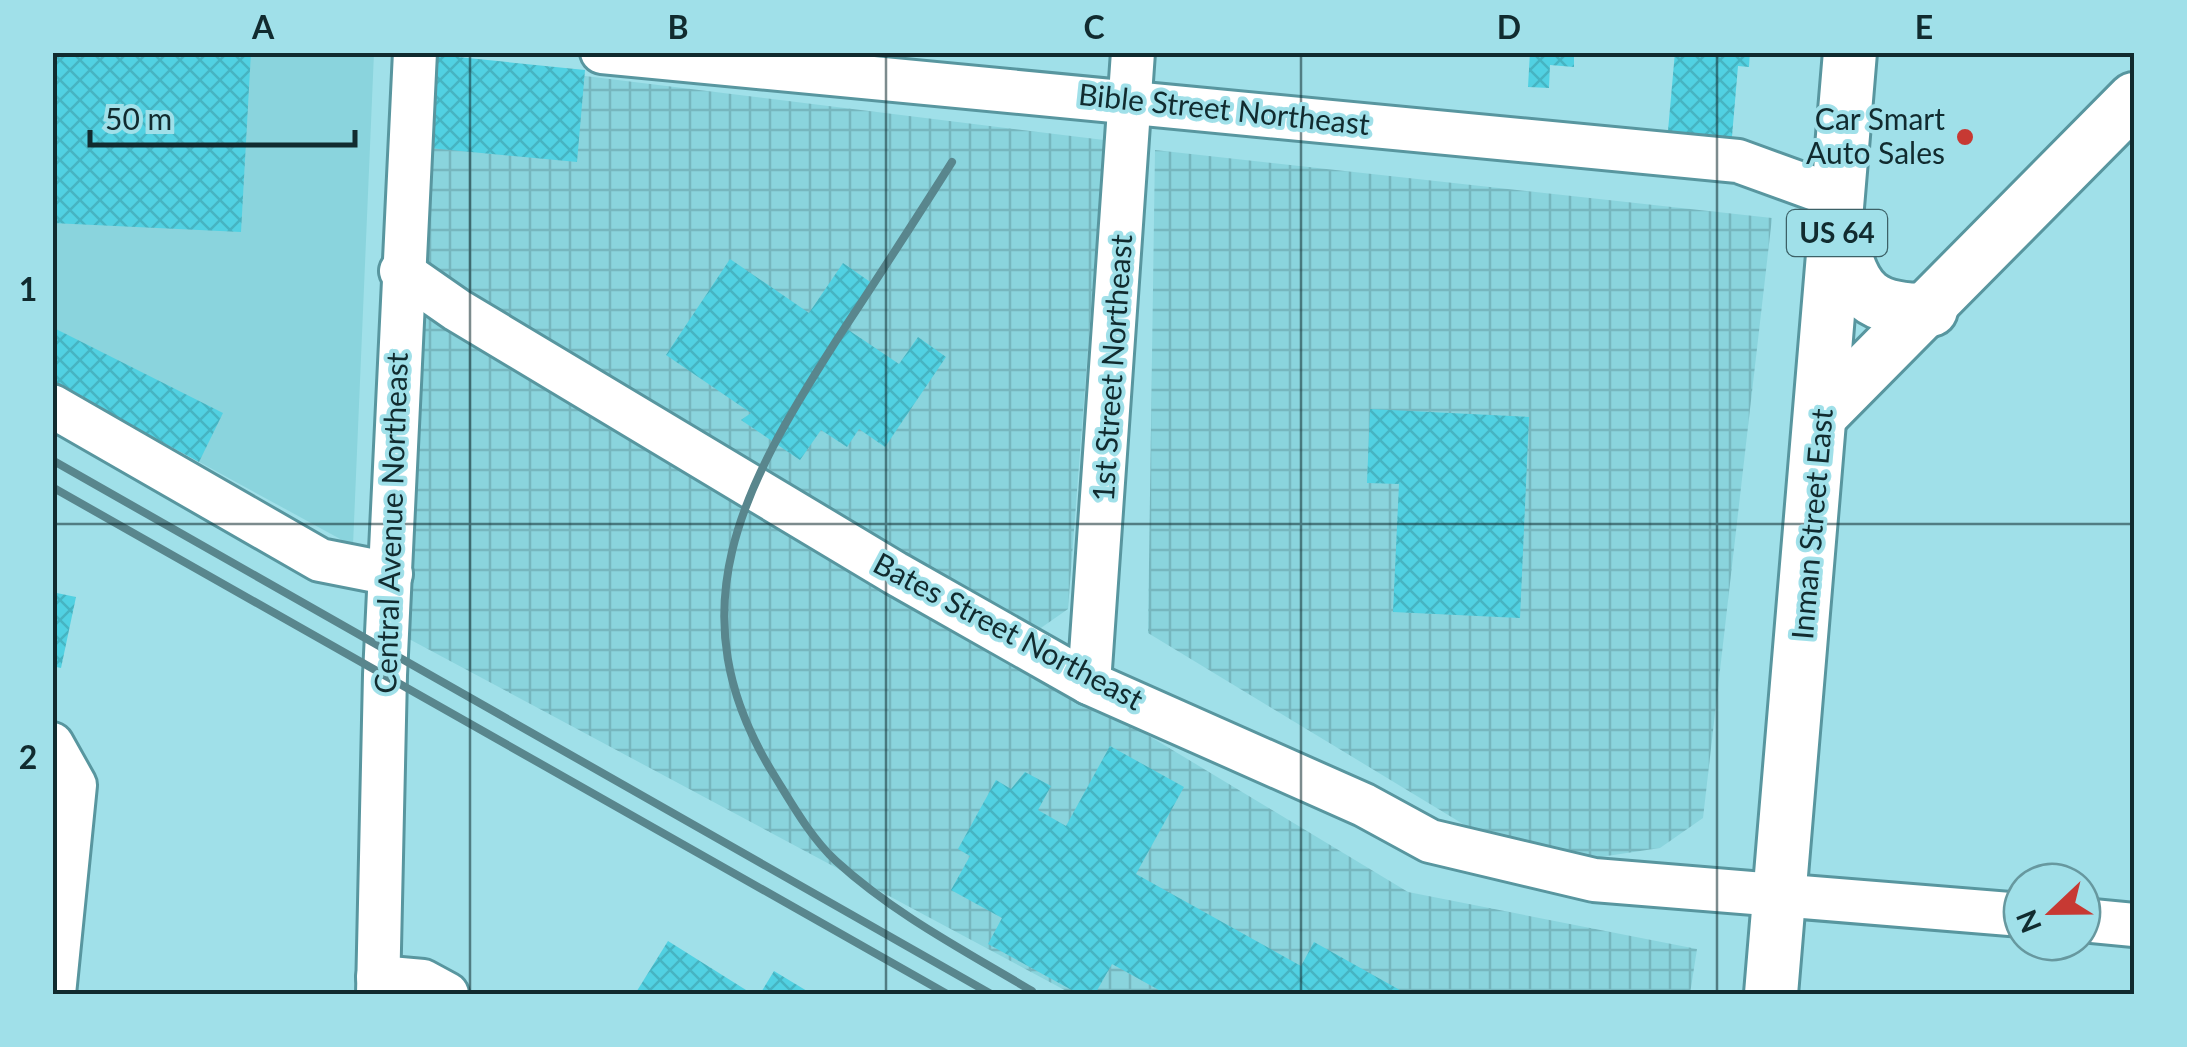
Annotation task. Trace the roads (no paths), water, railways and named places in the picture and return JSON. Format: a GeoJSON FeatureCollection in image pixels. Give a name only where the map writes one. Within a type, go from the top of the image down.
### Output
{"type":"FeatureCollection","features":[{"type":"Feature","properties":{"kind":"main road","name":"Inman Street East"},"geometry":{"type":"LineString","coordinates":[[1771,994],[1850,52]]}},
{"type":"Feature","properties":{"kind":"main road"},"geometry":{"type":"LineString","coordinates":[[1822,414],[1931,310],[2134,100]]}},
{"type":"Feature","properties":{"kind":"main road"},"geometry":{"type":"LineString","coordinates":[[1839,210],[1848,273],[1870,300],[1902,310],[1931,310]]}},
{"type":"Feature","properties":{"kind":"street","name":"Central Avenue Northeast"},"geometry":{"type":"LineString","coordinates":[[378,986],[401,270],[415,52]]}},
{"type":"Feature","properties":{"kind":"street","name":"Bible Street Northeast"},"geometry":{"type":"LineString","coordinates":[[602,52],[1738,161],[1839,210]]}},
{"type":"Feature","properties":{"kind":"street","name":"1st Street Northeast"},"geometry":{"type":"LineString","coordinates":[[1089,683],[1133,100],[1133,52]]}},
{"type":"Feature","properties":{"kind":"street","name":"Bates Street Northeast"},"geometry":{"type":"LineString","coordinates":[[401,270],[457,310],[895,573],[1089,683],[1364,805],[1430,842],[1594,880],[2002,914]]}},
{"type":"Feature","properties":{"kind":"street"},"geometry":{"type":"LineString","coordinates":[[52,406],[320,560],[390,574]]}},
{"type":"Feature","properties":{"kind":"street"},"geometry":{"type":"LineString","coordinates":[[52,744],[75,785],[54,994]]}},
{"type":"Feature","properties":{"kind":"street"},"geometry":{"type":"LineString","coordinates":[[2102,922],[2134,925]]}},
{"type":"Feature","properties":{"kind":"street"},"geometry":{"type":"LineString","coordinates":[[378,986],[422,981],[448,994]]}},
{"type":"Feature","properties":{"kind":"railway"},"geometry":{"type":"LineString","coordinates":[[952,162],[803,394],[749,498],[732,550],[725,604],[728,658],[744,715],[774,775],[827,852],[906,915],[1032,991]]}},
{"type":"Feature","properties":{"kind":"railway"},"geometry":{"type":"LineString","coordinates":[[52,460],[991,994]]}},
{"type":"Feature","properties":{"kind":"railway"},"geometry":{"type":"LineString","coordinates":[[52,487],[947,994]]}},
{"type":"Feature","properties":{"kind":"place","name":"Car Smart Auto Sales"},"geometry":{"type":"Point","coordinates":[1965,137]}}]}
